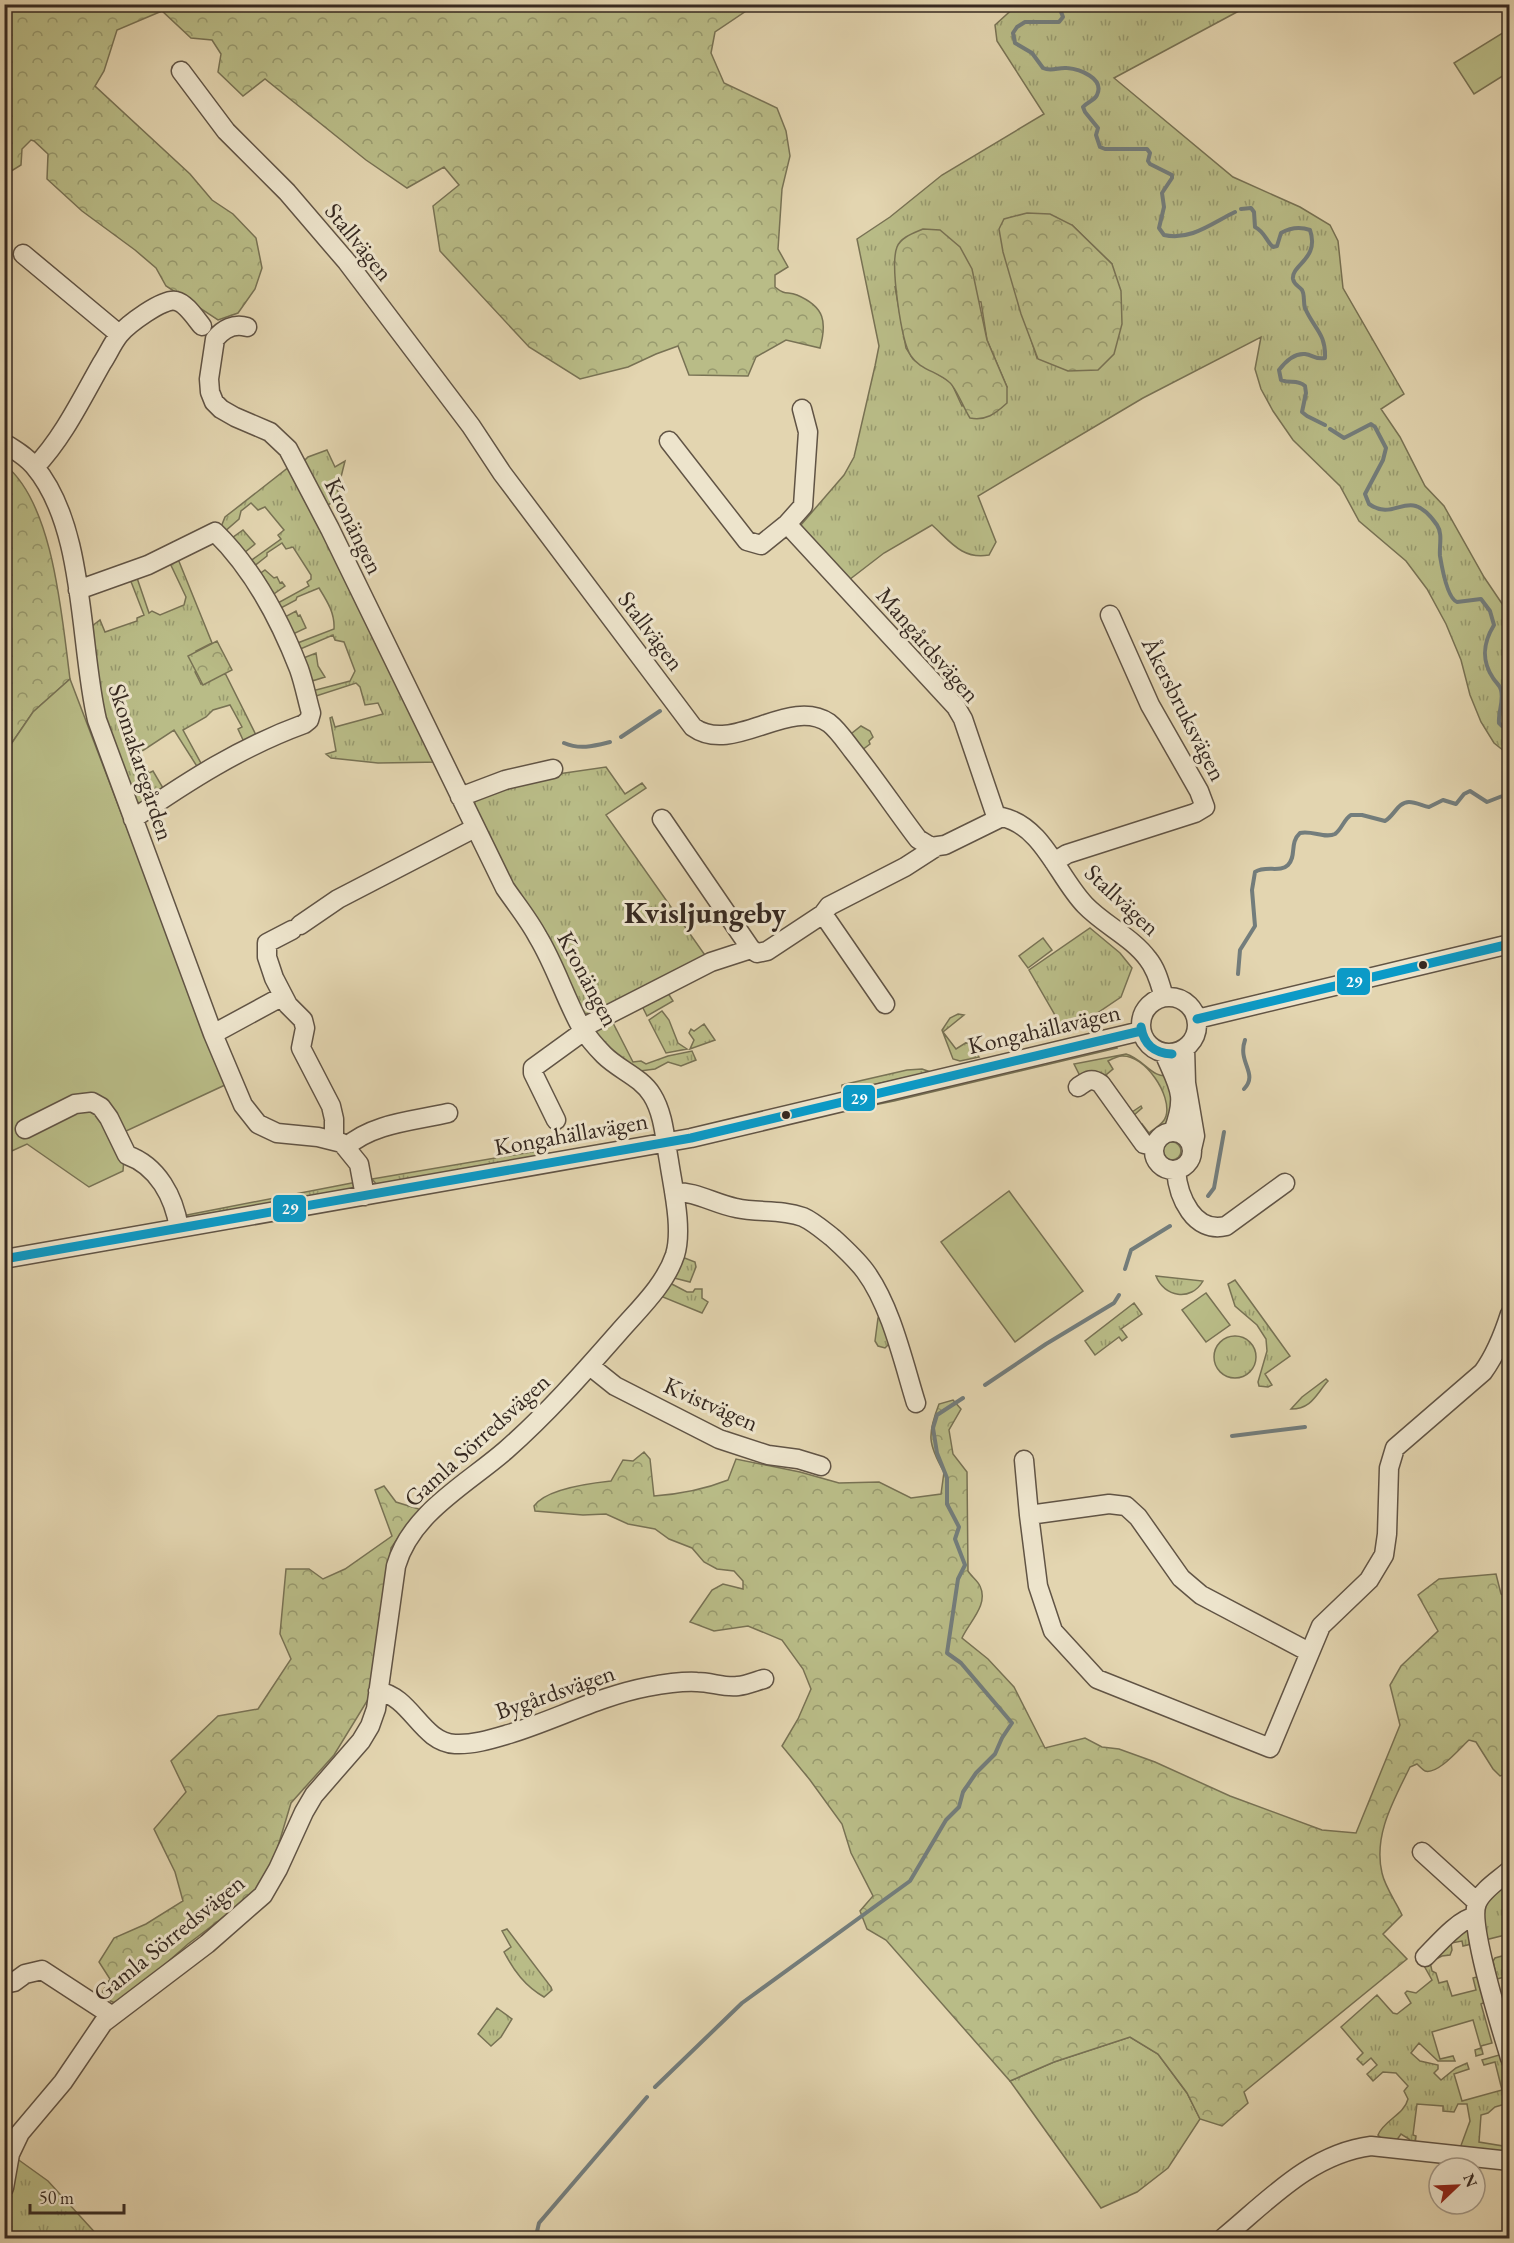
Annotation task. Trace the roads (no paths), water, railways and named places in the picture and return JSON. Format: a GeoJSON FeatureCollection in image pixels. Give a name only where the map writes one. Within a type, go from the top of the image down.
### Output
{"type":"FeatureCollection","features":[{"type":"Feature","properties":{"kind":"street","name":"Stallvägen"},"geometry":{"type":"LineString","coordinates":[[181,71],[226,131],[287,192],[353,270],[471,426],[502,473],[693,726],[700,732],[716,735],[755,728],[793,717],[813,717],[829,723],[859,759],[918,839],[931,847],[936,847]]}},
{"type":"Feature","properties":{"kind":"street"},"geometry":{"type":"LineString","coordinates":[[23,254],[119,334]]}},
{"type":"Feature","properties":{"kind":"street"},"geometry":{"type":"LineString","coordinates":[[35,467],[45,457],[62,431],[119,334],[149,311],[172,300],[182,304],[202,326]]}},
{"type":"Feature","properties":{"kind":"street","name":"Kronängen"},"geometry":{"type":"LineString","coordinates":[[247,327],[241,325],[231,327],[215,339],[209,379],[213,402],[236,417],[270,432],[288,449],[330,529],[505,888],[538,936],[583,1029],[604,1056],[632,1075],[652,1094],[658,1106],[666,1142]]}},
{"type":"Feature","properties":{"kind":"street"},"geometry":{"type":"LineString","coordinates":[[669,441],[747,542],[761,545],[787,524],[803,506],[808,432],[802,409]]}},
{"type":"Feature","properties":{"kind":"street","name":"Skomakaregården"},"geometry":{"type":"LineString","coordinates":[[4,443],[35,467],[57,508],[66,532],[78,590],[90,689],[97,720],[213,1034],[243,1105],[258,1124],[277,1133],[340,1143]]}},
{"type":"Feature","properties":{"kind":"street","name":"Mangårdsvägen"},"geometry":{"type":"LineString","coordinates":[[787,524],[960,713],[997,819]]}},
{"type":"Feature","properties":{"kind":"street"},"geometry":{"type":"LineString","coordinates":[[78,590],[148,564],[215,532],[253,580],[279,622],[299,671],[311,714],[309,720],[304,724],[262,740],[213,765],[133,819]]}},
{"type":"Feature","properties":{"kind":"street","name":"Åkersbruksvägen"},"geometry":{"type":"LineString","coordinates":[[1054,862],[1067,854],[1195,813],[1205,807],[1199,791],[1150,705],[1110,615]]}},
{"type":"Feature","properties":{"kind":"street"},"geometry":{"type":"LineString","coordinates":[[460,797],[505,780],[552,769]]}},
{"type":"Feature","properties":{"kind":"street","name":"Stallvägen"},"geometry":{"type":"LineString","coordinates":[[997,819],[1002,817],[1010,819],[1028,829],[1054,862],[1065,881],[1087,907],[1148,958],[1157,974],[1164,997]]}},
{"type":"Feature","properties":{"kind":"street"},"geometry":{"type":"LineString","coordinates":[[662,819],[751,949],[757,953],[767,951],[823,914],[829,906],[905,867],[936,847],[945,845],[997,819]]}},
{"type":"Feature","properties":{"kind":"street"},"geometry":{"type":"LineString","coordinates":[[365,1196],[359,1164],[340,1143],[332,1106],[301,1048],[305,1028],[303,1020],[283,996],[274,978],[266,948],[267,943],[296,928],[342,897],[475,828]]}},
{"type":"Feature","properties":{"kind":"street"},"geometry":{"type":"LineString","coordinates":[[823,914],[885,1004]]}},
{"type":"Feature","properties":{"kind":"street"},"geometry":{"type":"LineString","coordinates":[[1197,1018],[1509,944]]}},
{"type":"Feature","properties":{"kind":"street"},"geometry":{"type":"LineString","coordinates":[[556,1120],[533,1073],[533,1068],[583,1029],[711,962],[751,949]]}},
{"type":"Feature","properties":{"kind":"street"},"geometry":{"type":"LineString","coordinates":[[213,1034],[283,996]]}},
{"type":"Feature","properties":{"kind":"street"},"geometry":{"type":"LineString","coordinates":[[1164,997],[1182,999],[1191,1007],[1197,1018],[1196,1035],[1185,1048],[1179,1052],[1164,1053],[1177,1082],[1182,1102],[1173,1132]]}},
{"type":"Feature","properties":{"kind":"street","name":"Kongahällavägen"},"geometry":{"type":"LineString","coordinates":[[1164,997],[1152,1002],[1143,1012],[1141,1031],[1149,1046],[1164,1053]]}},
{"type":"Feature","properties":{"kind":"street","name":"Kongahällavägen"},"geometry":{"type":"LineString","coordinates":[[4,1260],[690,1138],[1141,1031]]}},
{"type":"Feature","properties":{"kind":"street"},"geometry":{"type":"LineString","coordinates":[[1185,1048],[1186,1083],[1195,1136],[1191,1157],[1187,1164],[1176,1170],[1166,1169],[1158,1164],[1154,1155],[1154,1146],[1161,1135],[1173,1132],[1186,1137],[1192,1149]]}},
{"type":"Feature","properties":{"kind":"street"},"geometry":{"type":"LineString","coordinates":[[1078,1088],[1088,1080],[1101,1084],[1144,1143],[1154,1146]]}},
{"type":"Feature","properties":{"kind":"street"},"geometry":{"type":"LineString","coordinates":[[25,1129],[75,1104],[92,1102],[101,1107],[127,1155],[149,1166],[159,1177],[176,1209],[179,1228]]}},
{"type":"Feature","properties":{"kind":"street"},"geometry":{"type":"LineString","coordinates":[[340,1143],[377,1129],[448,1113]]}},
{"type":"Feature","properties":{"kind":"street","name":"Gamla Sörredsvägen"},"geometry":{"type":"LineString","coordinates":[[4,2188],[10,2154],[20,2133],[63,2082],[94,2034],[111,2015],[207,1944],[263,1895],[272,1883],[294,1832],[314,1795],[361,1741],[370,1726],[376,1708],[396,1566],[400,1552],[409,1536],[427,1515],[506,1450],[536,1422],[590,1366],[655,1290],[671,1264],[677,1248],[674,1192],[666,1142]]}},
{"type":"Feature","properties":{"kind":"street"},"geometry":{"type":"LineString","coordinates":[[1176,1170],[1177,1185],[1183,1200],[1198,1221],[1215,1228],[1226,1226],[1285,1183]]}},
{"type":"Feature","properties":{"kind":"street"},"geometry":{"type":"LineString","coordinates":[[674,1192],[687,1193],[736,1208],[794,1214],[806,1218],[823,1230],[856,1261],[876,1289],[916,1403]]}},
{"type":"Feature","properties":{"kind":"street"},"geometry":{"type":"LineString","coordinates":[[1024,1460],[1038,1586],[1053,1631],[1097,1679],[1270,1748],[1322,1626],[1369,1580],[1384,1555],[1389,1468],[1395,1448],[1483,1372],[1494,1357],[1503,1338],[1509,1314]]}},
{"type":"Feature","properties":{"kind":"street","name":"Kvistvägen"},"geometry":{"type":"LineString","coordinates":[[590,1366],[615,1386],[719,1439],[768,1455],[798,1459],[821,1466]]}},
{"type":"Feature","properties":{"kind":"street"},"geometry":{"type":"LineString","coordinates":[[1029,1515],[1109,1504],[1126,1506],[1138,1517],[1181,1578],[1201,1595],[1309,1652]]}},
{"type":"Feature","properties":{"kind":"street","name":"Bygårdsvägen"},"geometry":{"type":"LineString","coordinates":[[378,1691],[394,1696],[409,1708],[431,1734],[453,1744],[490,1739],[627,1692],[648,1687],[695,1682],[738,1686],[764,1679]]}},
{"type":"Feature","properties":{"kind":"street"},"geometry":{"type":"LineString","coordinates":[[1422,1852],[1476,1910],[1485,1970],[1509,2058]]}},
{"type":"Feature","properties":{"kind":"street"},"geometry":{"type":"LineString","coordinates":[[1425,1957],[1476,1910],[1482,1895],[1509,1870]]}},
{"type":"Feature","properties":{"kind":"street"},"geometry":{"type":"LineString","coordinates":[[4,1984],[14,1982],[25,1974],[42,1970],[111,2015]]}},
{"type":"Feature","properties":{"kind":"street"},"geometry":{"type":"LineString","coordinates":[[1223,2238],[1266,2201],[1315,2164],[1357,2148],[1371,2146],[1509,2161]]}},
{"type":"Feature","properties":{"kind":"waterway"},"geometry":{"type":"LineString","coordinates":[[1058,4],[1063,17],[1059,22],[1025,22],[1013,33],[1015,43],[1032,53],[1043,68],[1072,69],[1084,72],[1094,79],[1098,89],[1097,95],[1083,107],[1098,128],[1096,135],[1100,147],[1147,149],[1150,153],[1148,161],[1150,164],[1172,175],[1162,193],[1164,207],[1159,228],[1164,235],[1192,233],[1235,212]]}},
{"type":"Feature","properties":{"kind":"waterway"},"geometry":{"type":"LineString","coordinates":[[1241,209],[1251,208],[1254,212],[1255,227],[1273,247],[1277,246],[1281,233],[1284,231],[1296,228],[1310,230],[1311,248],[1296,270],[1293,279],[1302,290],[1305,308],[1324,343],[1325,358],[1305,354],[1297,355],[1279,370],[1281,380],[1305,386],[1302,412],[1325,425]]}},
{"type":"Feature","properties":{"kind":"waterway"},"geometry":{"type":"LineString","coordinates":[[1330,429],[1344,438],[1371,424],[1375,427],[1386,448],[1383,460],[1365,494],[1369,504],[1387,510],[1410,505],[1427,513],[1439,529],[1441,561],[1450,595],[1457,602],[1481,599],[1490,611],[1494,625],[1486,645],[1485,658],[1489,671],[1501,690],[1499,723],[1502,726],[1510,726]]}},
{"type":"Feature","properties":{"kind":"waterway"},"geometry":{"type":"LineString","coordinates":[[621,737],[660,711]]}},
{"type":"Feature","properties":{"kind":"waterway"},"geometry":{"type":"LineString","coordinates":[[564,743],[581,747],[610,742]]}},
{"type":"Feature","properties":{"kind":"waterway"},"geometry":{"type":"LineString","coordinates":[[1238,974],[1240,950],[1255,926],[1252,890],[1255,872],[1288,865],[1292,858],[1295,841],[1300,833],[1331,835],[1335,834],[1351,815],[1362,815],[1385,821],[1405,803],[1429,807],[1443,800],[1456,804],[1464,794],[1470,791],[1487,802],[1505,795],[1510,798]]}},
{"type":"Feature","properties":{"kind":"waterway"},"geometry":{"type":"LineString","coordinates":[[1244,1089],[1249,1078],[1243,1048],[1245,1040]]}},
{"type":"Feature","properties":{"kind":"waterway"},"geometry":{"type":"LineString","coordinates":[[1208,1196],[1214,1188],[1224,1132]]}},
{"type":"Feature","properties":{"kind":"waterway"},"geometry":{"type":"LineString","coordinates":[[1125,1269],[1131,1250],[1170,1226]]}},
{"type":"Feature","properties":{"kind":"waterway"},"geometry":{"type":"LineString","coordinates":[[985,1385],[1046,1344],[1114,1303],[1119,1295]]}},
{"type":"Feature","properties":{"kind":"waterway"},"geometry":{"type":"LineString","coordinates":[[655,2087],[742,2003],[910,1881],[946,1820],[959,1807],[963,1792],[976,1773],[995,1754],[1012,1723],[961,1663],[947,1653],[958,1579],[965,1565],[955,1539],[959,1527],[947,1504],[947,1478],[937,1453],[933,1428],[937,1415],[963,1398]]}},
{"type":"Feature","properties":{"kind":"waterway"},"geometry":{"type":"LineString","coordinates":[[1232,1436],[1305,1427]]}},
{"type":"Feature","properties":{"kind":"waterway"},"geometry":{"type":"LineString","coordinates":[[533,2238],[536,2236],[539,2223],[647,2097]]}},
{"type":"Feature","properties":{"kind":"district","name":"Kvisljungeby"},"geometry":{"type":"Point","coordinates":[705,913]}}]}
